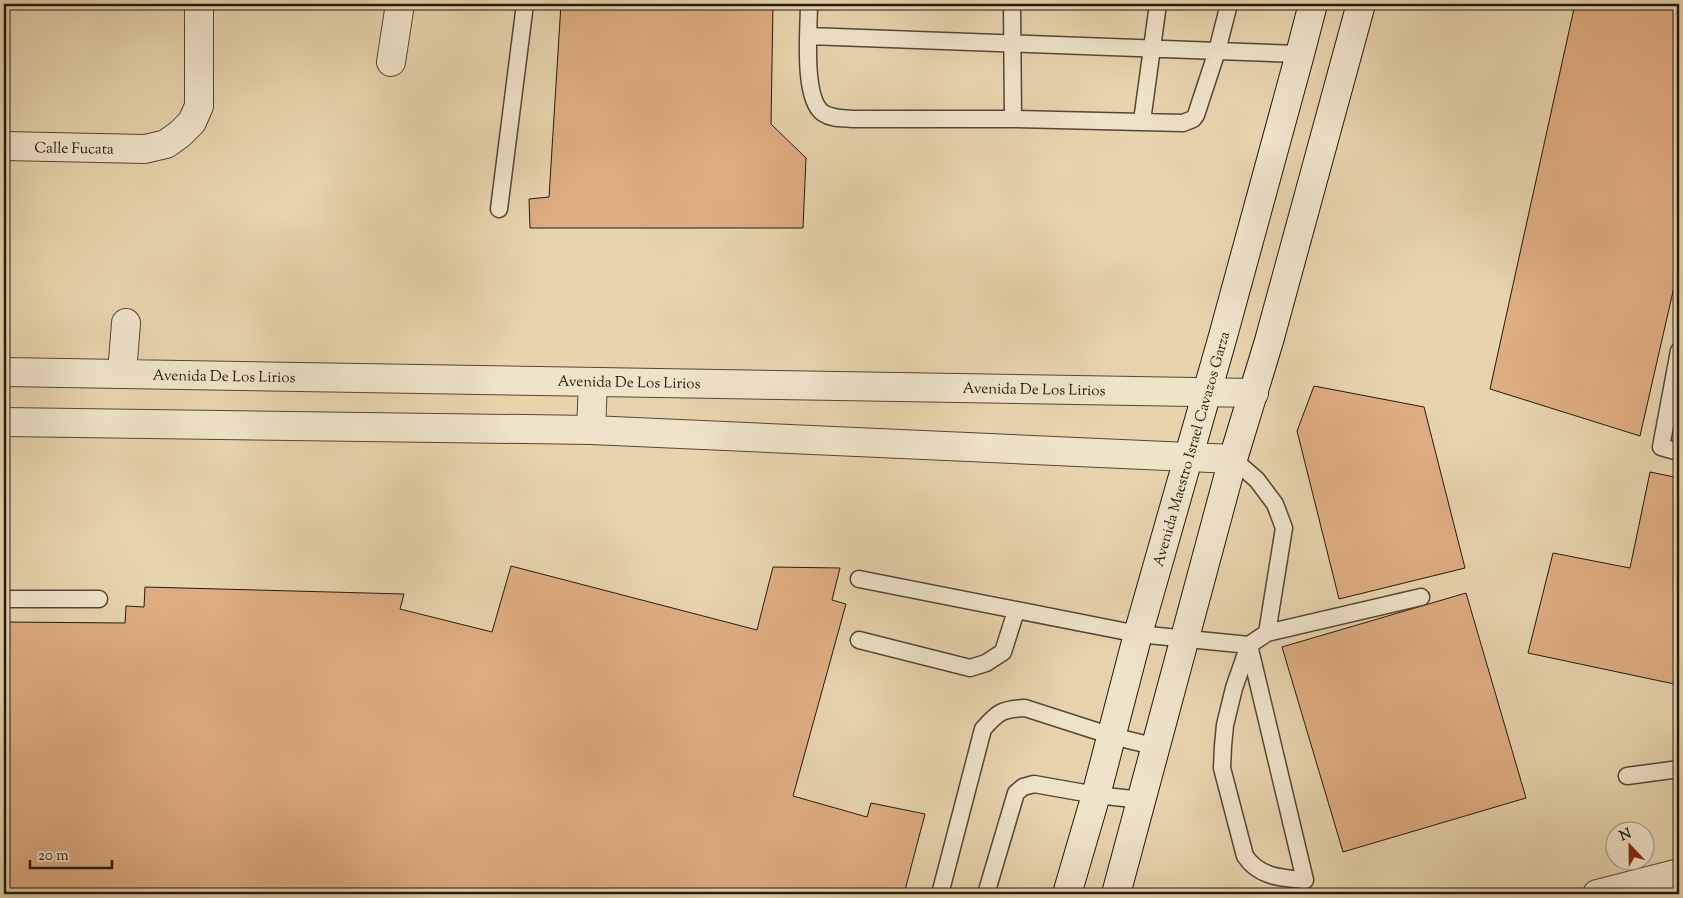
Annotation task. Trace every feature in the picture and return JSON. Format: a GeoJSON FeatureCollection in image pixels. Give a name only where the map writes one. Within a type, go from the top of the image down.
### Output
{"type":"FeatureCollection","features":[{"type":"Feature","properties":{"kind":"street","name":"Calle Fucata"},"geometry":{"type":"LineString","coordinates":[[4,146],[145,149],[166,144],[180,134],[192,122],[199,106],[199,4]]}},
{"type":"Feature","properties":{"kind":"street"},"geometry":{"type":"LineString","coordinates":[[391,62],[400,4]]}},
{"type":"Feature","properties":{"kind":"street","name":"Avenida Maestro Israel Cavazos Garza"},"geometry":{"type":"LineString","coordinates":[[1067,894],[1096,796],[1138,634],[1206,391],[1226,327],[1313,4]]}},
{"type":"Feature","properties":{"kind":"street"},"geometry":{"type":"LineString","coordinates":[[1116,894],[1234,459],[1254,393],[1361,4]]}},
{"type":"Feature","properties":{"kind":"street"},"geometry":{"type":"LineString","coordinates":[[122,374],[126,323]]}},
{"type":"Feature","properties":{"kind":"street","name":"Avenida De Los Lirios"},"geometry":{"type":"LineString","coordinates":[[4,372],[1254,393]]}},
{"type":"Feature","properties":{"kind":"street"},"geometry":{"type":"LineString","coordinates":[[591,430],[593,382]]}},
{"type":"Feature","properties":{"kind":"street"},"geometry":{"type":"LineString","coordinates":[[4,422],[591,430],[1234,459]]}},
{"type":"Feature","properties":{"kind":"street"},"geometry":{"type":"LineString","coordinates":[[1608,893],[1679,873]]}},
{"type":"Feature","properties":{"kind":"lane"},"geometry":{"type":"LineString","coordinates":[[499,209],[525,4]]}},
{"type":"Feature","properties":{"kind":"lane"},"geometry":{"type":"LineString","coordinates":[[809,4],[808,76],[810,87],[820,112],[831,118],[1013,119],[1183,123],[1193,119],[1196,115],[1217,51],[1229,4]]}},
{"type":"Feature","properties":{"kind":"lane"},"geometry":{"type":"LineString","coordinates":[[1012,4],[1013,119]]}},
{"type":"Feature","properties":{"kind":"lane"},"geometry":{"type":"LineString","coordinates":[[1142,121],[1158,4]]}},
{"type":"Feature","properties":{"kind":"lane"},"geometry":{"type":"LineString","coordinates":[[809,36],[1300,54]]}},
{"type":"Feature","properties":{"kind":"lane"},"geometry":{"type":"LineString","coordinates":[[1679,351],[1662,447],[1679,452]]}},
{"type":"Feature","properties":{"kind":"lane"},"geometry":{"type":"LineString","coordinates":[[1234,459],[1258,480],[1275,504],[1284,528],[1267,633]]}},
{"type":"Feature","properties":{"kind":"lane"},"geometry":{"type":"LineString","coordinates":[[859,578],[1138,634],[1249,645]]}},
{"type":"Feature","properties":{"kind":"lane"},"geometry":{"type":"LineString","coordinates":[[1249,645],[1304,880],[1274,877],[1251,864],[1245,856],[1222,768],[1225,725],[1234,688],[1249,645],[1267,633],[1421,597]]}},
{"type":"Feature","properties":{"kind":"lane"},"geometry":{"type":"LineString","coordinates":[[4,599],[99,598]]}},
{"type":"Feature","properties":{"kind":"lane"},"geometry":{"type":"LineString","coordinates":[[859,640],[970,668],[986,663],[1003,652],[1016,611]]}},
{"type":"Feature","properties":{"kind":"lane"},"geometry":{"type":"LineString","coordinates":[[940,894],[984,729],[996,714],[1010,709],[1025,708],[1112,736],[1156,747]]}},
{"type":"Feature","properties":{"kind":"lane"},"geometry":{"type":"LineString","coordinates":[[1627,776],[1679,769]]}},
{"type":"Feature","properties":{"kind":"lane"},"geometry":{"type":"LineString","coordinates":[[986,894],[1016,794],[1024,787],[1034,784],[1096,796],[1142,800]]}},
{"type":"Feature","properties":{"kind":"building"},"geometry":{"type":"Polygon","coordinates":[[[561,4],[773,4],[771,124],[806,158],[803,228],[530,228],[529,199],[549,197],[561,4]]]}},
{"type":"Feature","properties":{"kind":"building"},"geometry":{"type":"Polygon","coordinates":[[[1575,4],[1679,4],[1679,265],[1640,436],[1490,389],[1575,4]]]}},
{"type":"Feature","properties":{"kind":"building"},"geometry":{"type":"Polygon","coordinates":[[[1314,386],[1424,407],[1465,568],[1339,599],[1297,431],[1314,386]]]}},
{"type":"Feature","properties":{"kind":"building"},"geometry":{"type":"Polygon","coordinates":[[[1650,472],[1679,478],[1679,685],[1528,653],[1553,553],[1630,568],[1650,472]]]}},
{"type":"Feature","properties":{"kind":"building"},"geometry":{"type":"Polygon","coordinates":[[[511,566],[757,630],[773,567],[840,568],[832,600],[846,604],[793,796],[867,817],[871,803],[925,814],[904,894],[4,894],[4,622],[125,623],[126,606],[144,607],[145,587],[404,594],[400,609],[492,632],[511,566]]]}},
{"type":"Feature","properties":{"kind":"building"},"geometry":{"type":"Polygon","coordinates":[[[1466,593],[1526,798],[1343,852],[1282,647],[1466,593]]]}}]}
